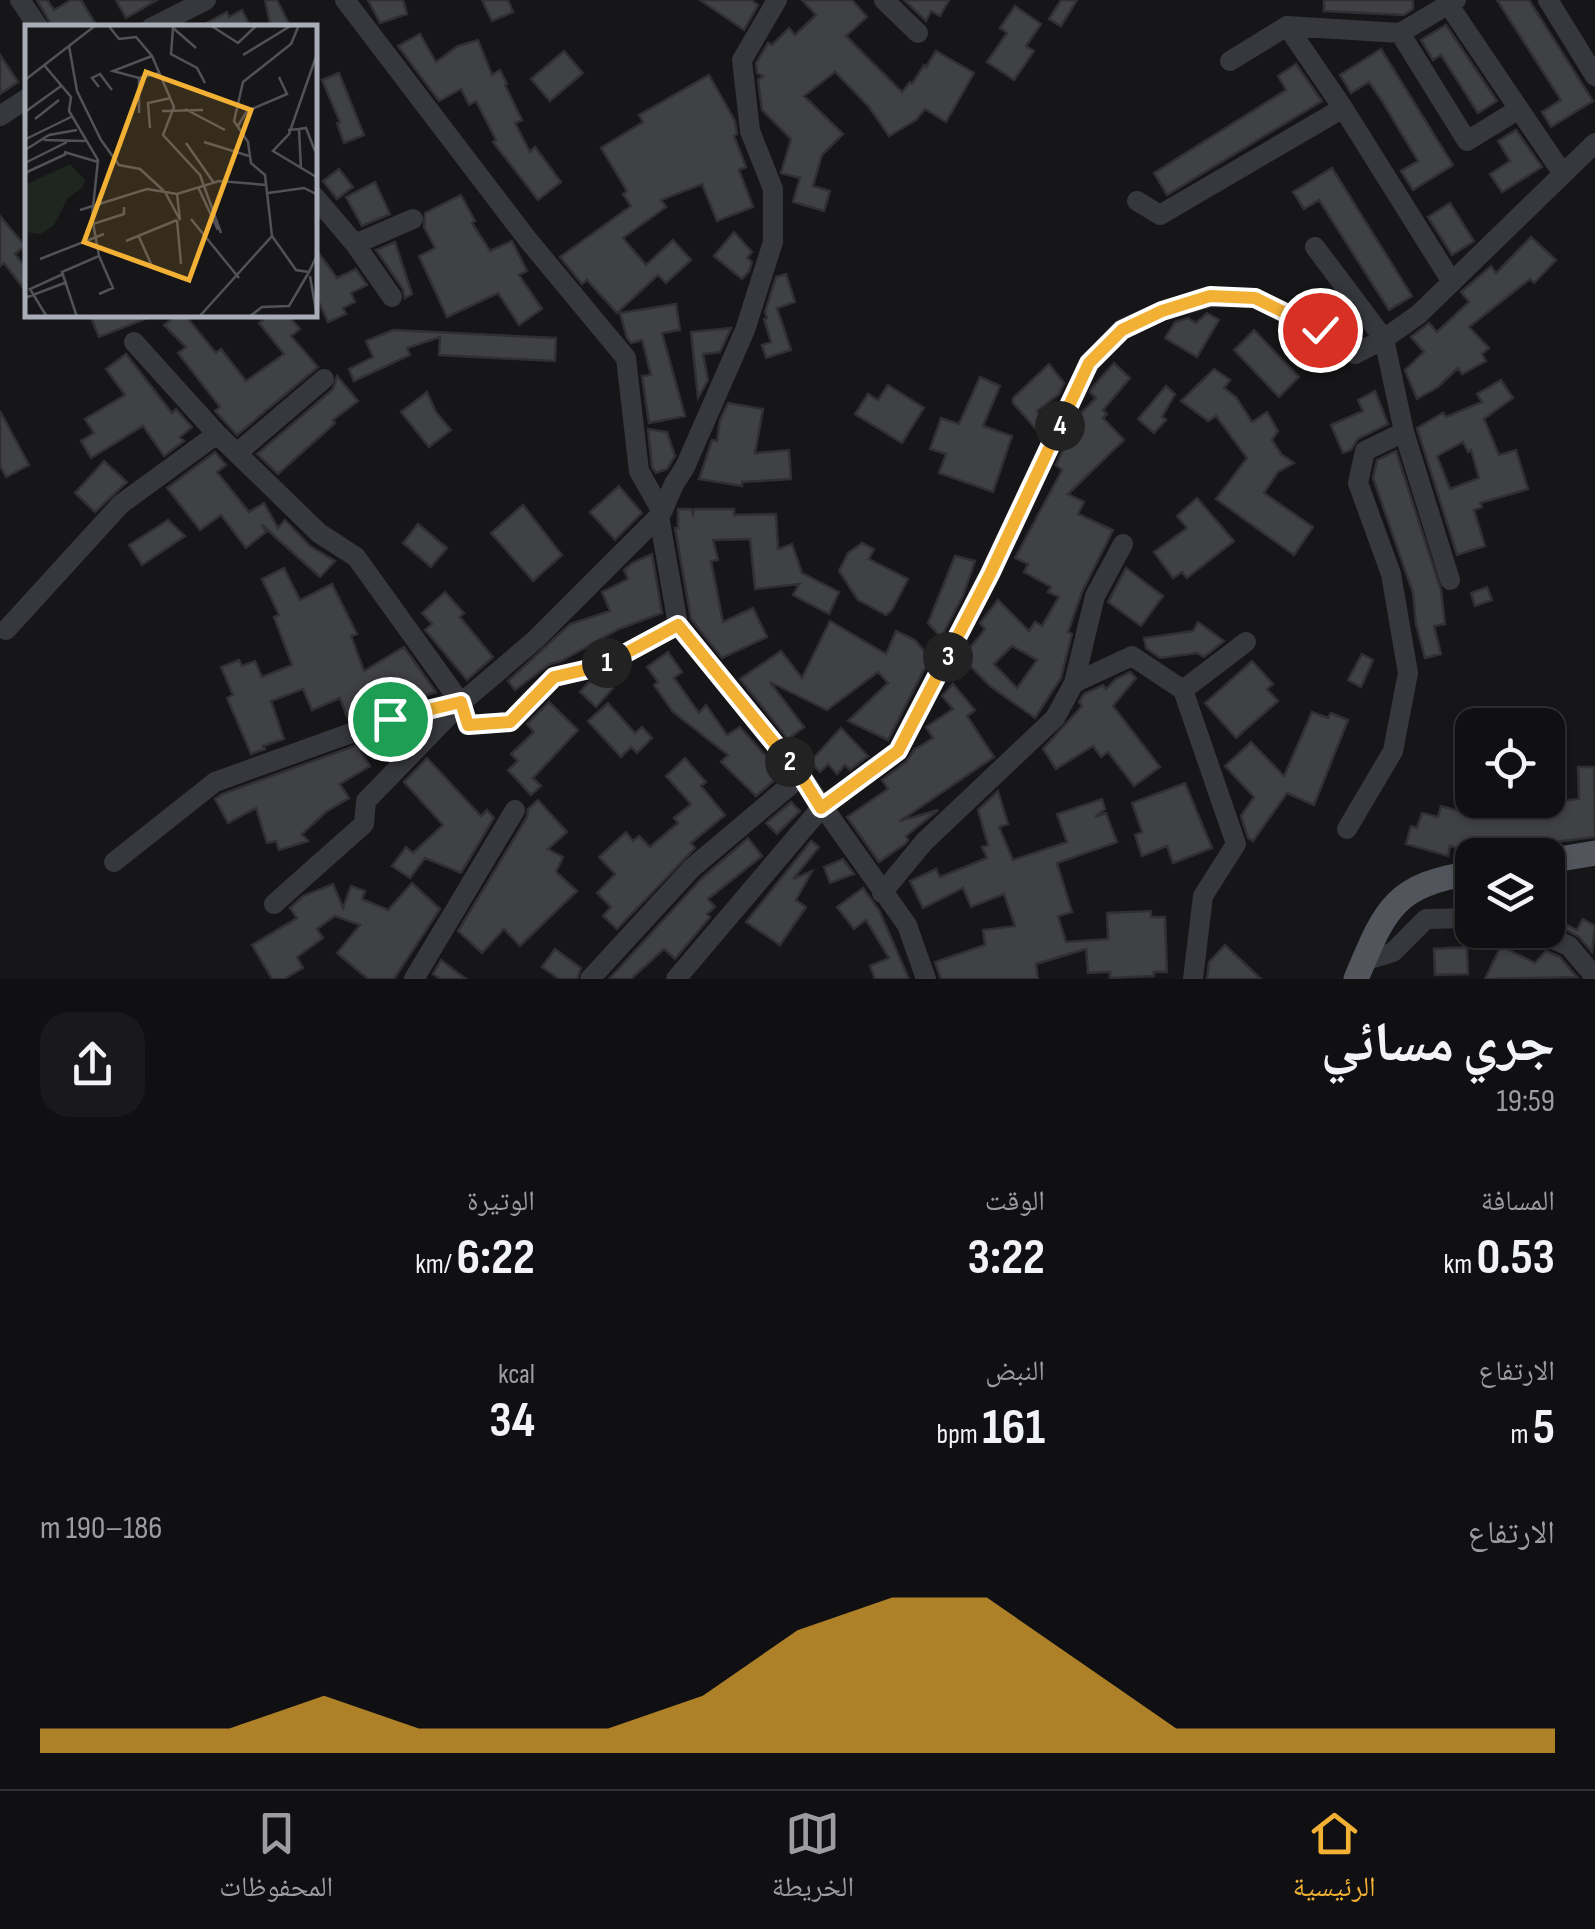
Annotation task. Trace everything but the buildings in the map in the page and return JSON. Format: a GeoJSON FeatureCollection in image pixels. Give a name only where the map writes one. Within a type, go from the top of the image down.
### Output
{"type":"FeatureCollection","features":[{"type":"Feature","properties":{"kind":"main road"},"geometry":{"type":"LineString","coordinates":[[1565,858],[1595,853]]}},
{"type":"Feature","properties":{"kind":"main road"},"geometry":{"type":"LineString","coordinates":[[1360,970],[1383,916],[1398,899],[1419,886],[1455,877]]}},
{"type":"Feature","properties":{"kind":"street"},"geometry":{"type":"LineString","coordinates":[[20,0],[37,25]]}},
{"type":"Feature","properties":{"kind":"street"},"geometry":{"type":"LineString","coordinates":[[179,22],[206,0]]}},
{"type":"Feature","properties":{"kind":"street"},"geometry":{"type":"LineString","coordinates":[[345,0],[528,240],[626,358],[639,471],[661,514],[678,625],[801,776],[907,925],[926,979]]}},
{"type":"Feature","properties":{"kind":"street"},"geometry":{"type":"LineString","coordinates":[[274,904],[364,824],[366,800],[461,702],[535,640],[661,514],[686,468],[745,330],[773,242],[772,189],[750,131],[742,60],[777,0]]}},
{"type":"Feature","properties":{"kind":"street"},"geometry":{"type":"LineString","coordinates":[[884,0],[918,33]]}},
{"type":"Feature","properties":{"kind":"street"},"geometry":{"type":"LineString","coordinates":[[1548,0],[1595,76]]}},
{"type":"Feature","properties":{"kind":"street"},"geometry":{"type":"LineString","coordinates":[[1230,61],[1287,26],[1400,33],[1452,2],[1563,174]]}},
{"type":"Feature","properties":{"kind":"street"},"geometry":{"type":"LineString","coordinates":[[1287,26],[1452,282]]}},
{"type":"Feature","properties":{"kind":"street"},"geometry":{"type":"LineString","coordinates":[[1400,33],[1468,141],[1519,109]]}},
{"type":"Feature","properties":{"kind":"street"},"geometry":{"type":"LineString","coordinates":[[0,116],[25,100]]}},
{"type":"Feature","properties":{"kind":"street"},"geometry":{"type":"LineString","coordinates":[[1137,201],[1160,215],[1343,108]]}},
{"type":"Feature","properties":{"kind":"street"},"geometry":{"type":"LineString","coordinates":[[676,979],[821,808],[898,751],[990,574],[1089,363],[1122,330],[1162,311],[1210,296],[1255,298],[1320,330],[1355,354],[1418,314],[1595,143]]}},
{"type":"Feature","properties":{"kind":"street"},"geometry":{"type":"LineString","coordinates":[[318,201],[392,297]]}},
{"type":"Feature","properties":{"kind":"street"},"geometry":{"type":"LineString","coordinates":[[355,244],[413,219]]}},
{"type":"Feature","properties":{"kind":"street"},"geometry":{"type":"LineString","coordinates":[[1315,246],[1384,339],[1404,432],[1450,580]]}},
{"type":"Feature","properties":{"kind":"street"},"geometry":{"type":"LineString","coordinates":[[134,342],[217,434],[319,532],[356,558],[461,702],[468,725],[510,722],[554,677],[602,666],[678,625]]}},
{"type":"Feature","properties":{"kind":"street"},"geometry":{"type":"LineString","coordinates":[[237,453],[324,379]]}},
{"type":"Feature","properties":{"kind":"street"},"geometry":{"type":"LineString","coordinates":[[1347,829],[1393,751],[1408,673],[1391,574],[1358,483],[1365,451],[1404,432]]}},
{"type":"Feature","properties":{"kind":"street"},"geometry":{"type":"LineString","coordinates":[[6,630],[121,504],[217,434]]}},
{"type":"Feature","properties":{"kind":"street"},"geometry":{"type":"LineString","coordinates":[[882,892],[924,842],[1055,718],[1074,683],[1096,596],[1123,544]]}},
{"type":"Feature","properties":{"kind":"street"},"geometry":{"type":"LineString","coordinates":[[1183,690],[1246,642]]}},
{"type":"Feature","properties":{"kind":"street"},"geometry":{"type":"LineString","coordinates":[[1074,683],[1132,656],[1183,690],[1236,844],[1203,896],[1193,979]]}},
{"type":"Feature","properties":{"kind":"street"},"geometry":{"type":"LineString","coordinates":[[114,862],[215,782],[390,719],[461,702]]}},
{"type":"Feature","properties":{"kind":"street"},"geometry":{"type":"LineString","coordinates":[[590,979],[692,868],[801,776]]}},
{"type":"Feature","properties":{"kind":"street"},"geometry":{"type":"LineString","coordinates":[[414,979],[515,810]]}},
{"type":"Feature","properties":{"kind":"street"},"geometry":{"type":"LineString","coordinates":[[1360,970],[1393,952],[1426,919],[1455,918]]}},
{"type":"Feature","properties":{"kind":"street"},"geometry":{"type":"LineString","coordinates":[[1565,944],[1595,978]]}},
{"type":"Feature","properties":{"kind":"route"},"geometry":{"type":"LineString","coordinates":[[390,719],[461,702],[468,725],[510,722],[554,677],[602,666],[678,625],[801,776],[821,808],[898,751],[990,574],[1089,363],[1122,330],[1162,311],[1210,296],[1255,298],[1320,330]]}}]}
